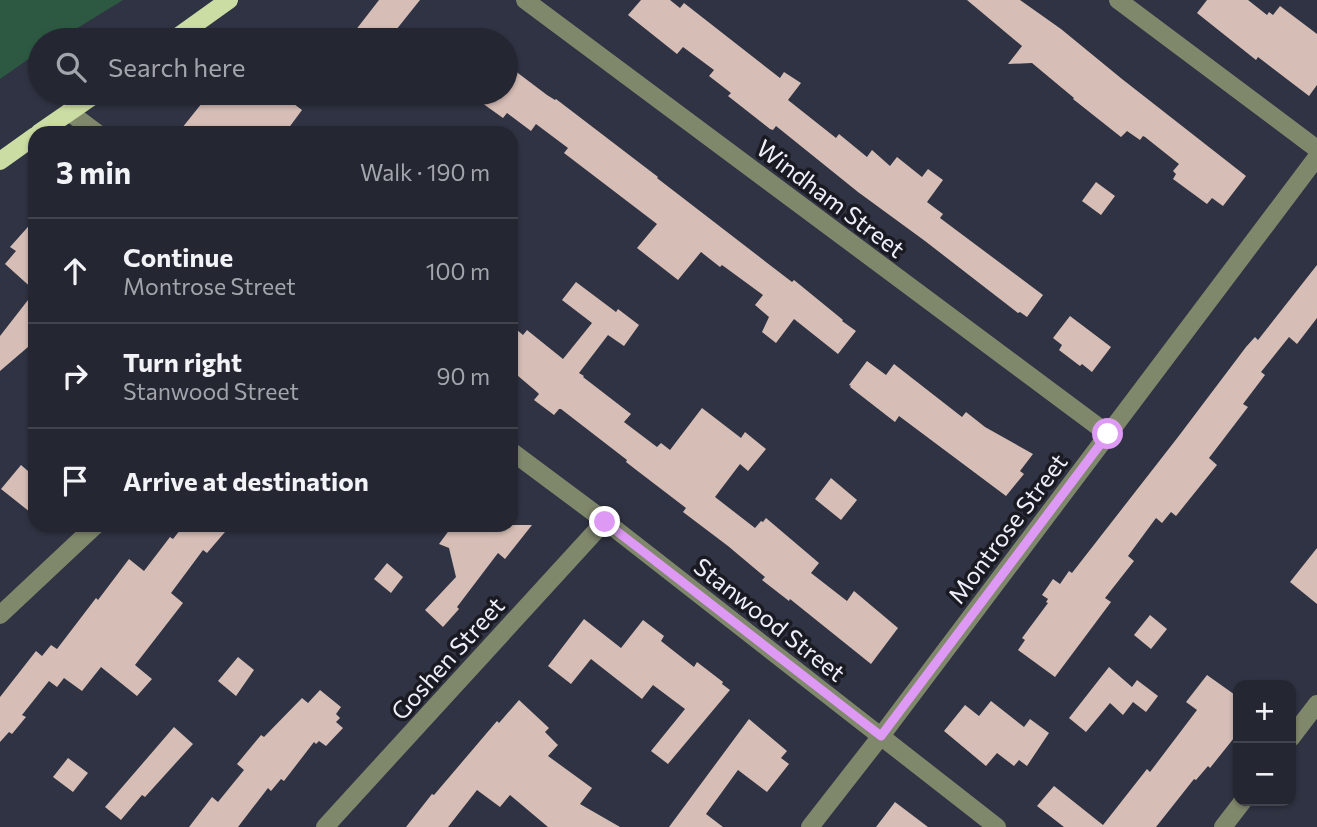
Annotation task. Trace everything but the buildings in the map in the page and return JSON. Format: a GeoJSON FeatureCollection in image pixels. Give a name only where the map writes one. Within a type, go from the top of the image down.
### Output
{"type":"FeatureCollection","features":[{"type":"Feature","properties":{"kind":"main road"},"geometry":{"type":"LineString","coordinates":[[190,28],[229,0]]}},
{"type":"Feature","properties":{"kind":"main road"},"geometry":{"type":"LineString","coordinates":[[49,126],[79,105]]}},
{"type":"Feature","properties":{"kind":"main road"},"geometry":{"type":"LineString","coordinates":[[0,160],[28,140]]}},
{"type":"Feature","properties":{"kind":"street","name":"Windham Street"},"geometry":{"type":"LineString","coordinates":[[525,0],[1108,434]]}},
{"type":"Feature","properties":{"kind":"street"},"geometry":{"type":"LineString","coordinates":[[1118,0],[1317,149]]}},
{"type":"Feature","properties":{"kind":"street"},"geometry":{"type":"LineString","coordinates":[[69,112],[88,126]]}},
{"type":"Feature","properties":{"kind":"street","name":"Montrose Street"},"geometry":{"type":"LineString","coordinates":[[810,827],[1317,156]]}},
{"type":"Feature","properties":{"kind":"street","name":"Stanwood Street"},"geometry":{"type":"LineString","coordinates":[[518,455],[997,827]]}},
{"type":"Feature","properties":{"kind":"street","name":"Goshen Street"},"geometry":{"type":"LineString","coordinates":[[325,827],[605,522]]}},
{"type":"Feature","properties":{"kind":"street"},"geometry":{"type":"LineString","coordinates":[[0,615],[89,532]]}},
{"type":"Feature","properties":{"kind":"street"},"geometry":{"type":"LineString","coordinates":[[1296,731],[1317,704]]}},
{"type":"Feature","properties":{"kind":"street"},"geometry":{"type":"LineString","coordinates":[[1223,827],[1239,806]]}},
{"type":"Feature","properties":{"kind":"green space"},"geometry":{"type":"Polygon","coordinates":[[[0,0],[123,0],[78,28],[28,28],[28,59],[0,79],[0,0]]]}},
{"type":"Feature","properties":{"kind":"route"},"geometry":{"type":"LineString","coordinates":[[605,522],[881,736],[1108,434]]}}]}
